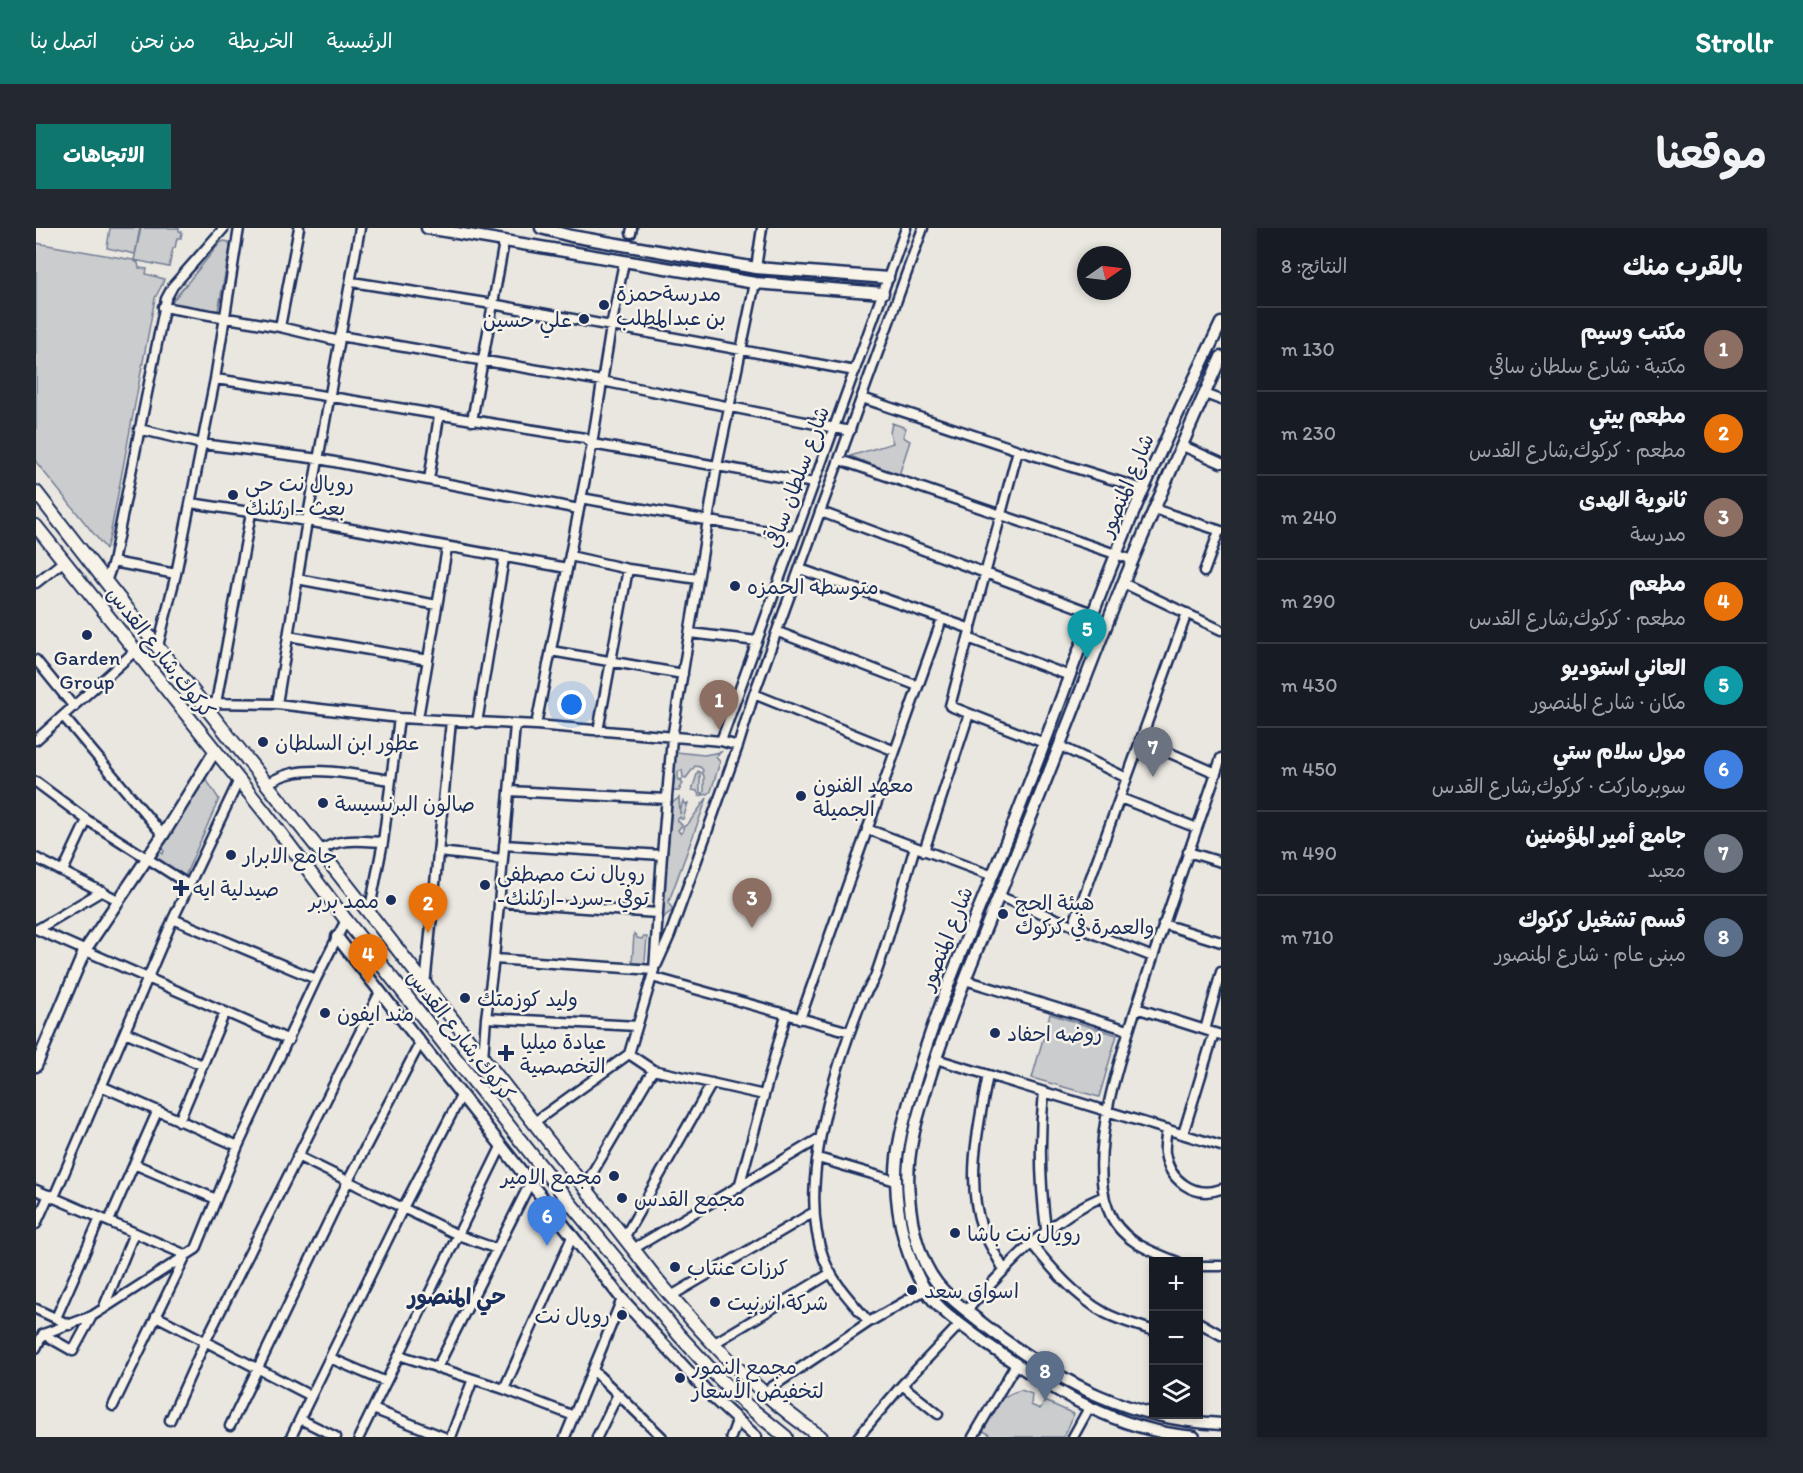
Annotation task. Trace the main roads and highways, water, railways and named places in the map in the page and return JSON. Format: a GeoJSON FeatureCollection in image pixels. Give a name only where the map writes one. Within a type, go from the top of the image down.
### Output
{"type":"FeatureCollection","features":[{"type":"Feature","properties":{"kind":"main road","name":"كركوك,شارع القدس"},"geometry":{"type":"LineString","coordinates":[[36,492],[659,1282],[749,1381],[782,1409],[821,1437]]}},
{"type":"Feature","properties":{"kind":"main road","name":"كركوك,شارع القدس"},"geometry":{"type":"LineString","coordinates":[[36,526],[266,814],[346,920],[570,1203],[715,1374],[744,1403],[786,1437]]}},
{"type":"Feature","properties":{"kind":"main road"},"geometry":{"type":"LineString","coordinates":[[266,814],[281,801]]}},
{"type":"Feature","properties":{"kind":"main road"},"geometry":{"type":"LineString","coordinates":[[646,1294],[659,1282]]}},
{"type":"Feature","properties":{"kind":"place","name":"مدرسةحمزة بن عبدالمطلب"},"geometry":{"type":"Point","coordinates":[604,305]}},
{"type":"Feature","properties":{"kind":"place","name":"علي حسين"},"geometry":{"type":"Point","coordinates":[584,319]}},
{"type":"Feature","properties":{"kind":"place","name":"رويال نت حي بعث -ارثلنك"},"geometry":{"type":"Point","coordinates":[233,495]}},
{"type":"Feature","properties":{"kind":"place","name":"متوسطه الحمزه"},"geometry":{"type":"Point","coordinates":[735,586]}},
{"type":"Feature","properties":{"kind":"place","name":"Garden Group"},"geometry":{"type":"Point","coordinates":[87,635]}},
{"type":"Feature","properties":{"kind":"place","name":"العاني استوديو"},"geometry":{"type":"Point","coordinates":[1087,659]}},
{"type":"Feature","properties":{"kind":"place","name":"مكتب وسيم"},"geometry":{"type":"Point","coordinates":[719,730]}},
{"type":"Feature","properties":{"kind":"place","name":"عطور ابن السلطان"},"geometry":{"type":"Point","coordinates":[263,742]}},
{"type":"Feature","properties":{"kind":"place","name":"جامع أمير المؤمنين"},"geometry":{"type":"Point","coordinates":[1153,777]}},
{"type":"Feature","properties":{"kind":"place","name":"معهد الفنون الجميلة"},"geometry":{"type":"Point","coordinates":[801,796]}},
{"type":"Feature","properties":{"kind":"place","name":"صالون البرنسيسة"},"geometry":{"type":"Point","coordinates":[323,803]}},
{"type":"Feature","properties":{"kind":"place","name":"جامع الابرار"},"geometry":{"type":"Point","coordinates":[231,855]}},
{"type":"Feature","properties":{"kind":"place","name":"رويال نت مصطفى -توفي -سرد -ارثلنك"},"geometry":{"type":"Point","coordinates":[485,885]}},
{"type":"Feature","properties":{"kind":"place","name":"صیدلیة ایە"},"geometry":{"type":"Point","coordinates":[181,888]}},
{"type":"Feature","properties":{"kind":"place","name":"ممد بربر"},"geometry":{"type":"Point","coordinates":[391,900]}},
{"type":"Feature","properties":{"kind":"place","name":"هيئة الحج والعمرة في كركوك"},"geometry":{"type":"Point","coordinates":[1003,914]}},
{"type":"Feature","properties":{"kind":"place","name":"ثانوية الهدى"},"geometry":{"type":"Point","coordinates":[752,928]}},
{"type":"Feature","properties":{"kind":"place","name":"مطعم بيتي"},"geometry":{"type":"Point","coordinates":[428,933]}},
{"type":"Feature","properties":{"kind":"place","name":"مطعم"},"geometry":{"type":"Point","coordinates":[368,984]}},
{"type":"Feature","properties":{"kind":"place","name":"وليد كوزمتك"},"geometry":{"type":"Point","coordinates":[465,998]}},
{"type":"Feature","properties":{"kind":"place","name":"مند ايفون"},"geometry":{"type":"Point","coordinates":[325,1013]}},
{"type":"Feature","properties":{"kind":"place","name":"روضه احفاد"},"geometry":{"type":"Point","coordinates":[995,1033]}},
{"type":"Feature","properties":{"kind":"place","name":"عيادة ميليا التخصصية"},"geometry":{"type":"Point","coordinates":[506,1053]}},
{"type":"Feature","properties":{"kind":"place","name":"مجمع الامير"},"geometry":{"type":"Point","coordinates":[614,1176]}},
{"type":"Feature","properties":{"kind":"place","name":"مجمع القدس"},"geometry":{"type":"Point","coordinates":[622,1198]}},
{"type":"Feature","properties":{"kind":"place","name":"رويال نت باشا"},"geometry":{"type":"Point","coordinates":[955,1233]}},
{"type":"Feature","properties":{"kind":"place","name":"مول سلام ستي"},"geometry":{"type":"Point","coordinates":[547,1246]}},
{"type":"Feature","properties":{"kind":"place","name":"كرزات عنتاب"},"geometry":{"type":"Point","coordinates":[675,1267]}},
{"type":"Feature","properties":{"kind":"place","name":"اسواق سعد"},"geometry":{"type":"Point","coordinates":[912,1290]}},
{"type":"Feature","properties":{"kind":"place","name":"شركة انرنيت"},"geometry":{"type":"Point","coordinates":[715,1302]}},
{"type":"Feature","properties":{"kind":"place","name":"رويال نت"},"geometry":{"type":"Point","coordinates":[622,1315]}},
{"type":"Feature","properties":{"kind":"place","name":"مجمع النمور لتخفيض الأسعار"},"geometry":{"type":"Point","coordinates":[680,1378]}},
{"type":"Feature","properties":{"kind":"place","name":"قسم تشغيل كركوك"},"geometry":{"type":"Point","coordinates":[1045,1401]}},
{"type":"Feature","properties":{"kind":"district","name":"حي المنصور"},"geometry":{"type":"Point","coordinates":[457,1296]}}]}
